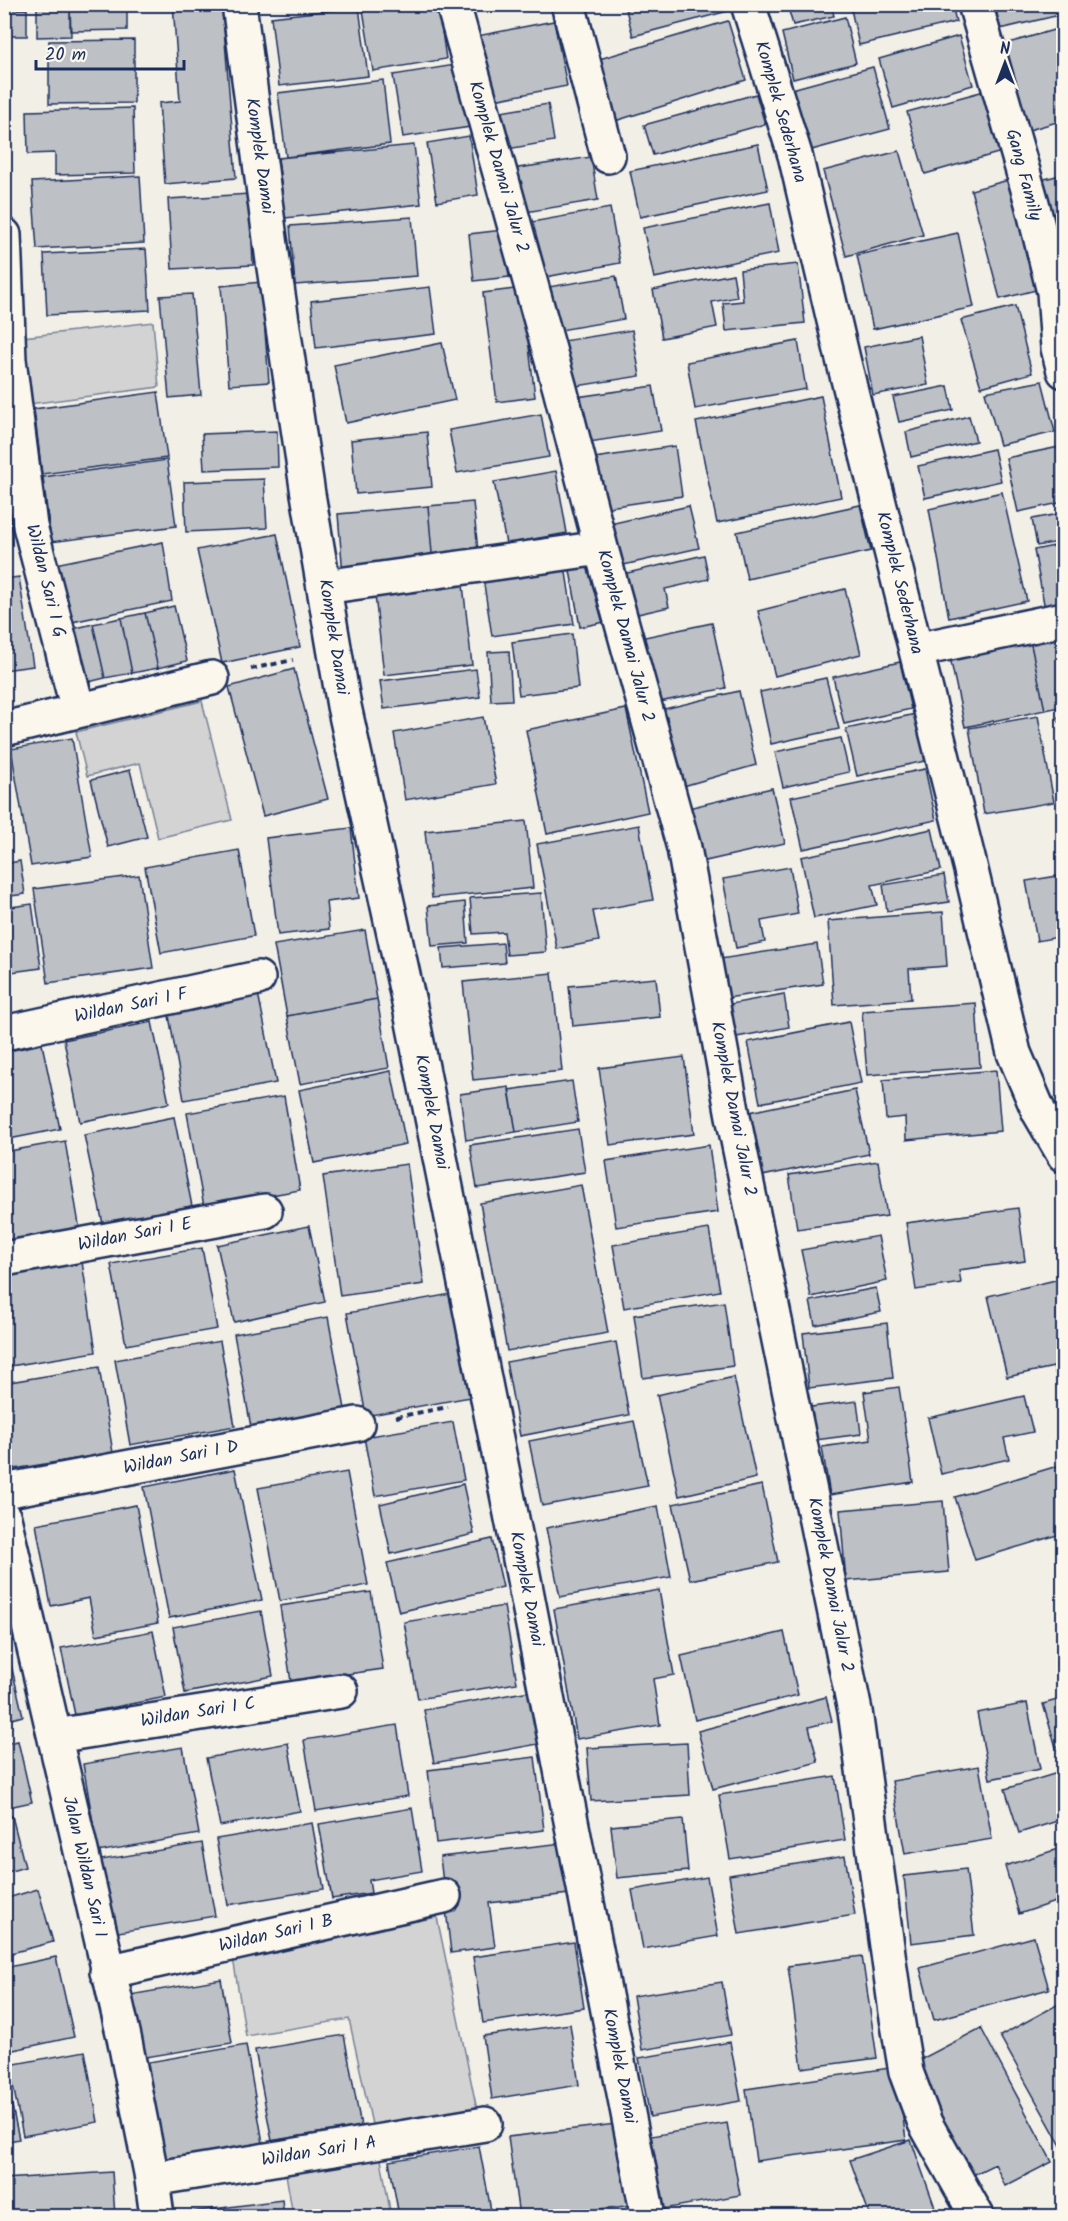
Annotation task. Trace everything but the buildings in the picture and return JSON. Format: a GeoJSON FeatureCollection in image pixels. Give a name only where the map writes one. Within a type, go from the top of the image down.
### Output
{"type":"FeatureCollection","features":[{"type":"Feature","properties":{"kind":"street","name":"Komplek Damai"},"geometry":{"type":"LineString","coordinates":[[239,4],[275,273],[308,494],[344,706],[410,1007],[648,2217]]}},
{"type":"Feature","properties":{"kind":"street","name":"Komplek Damai Jalur 2"},"geometry":{"type":"LineString","coordinates":[[453,4],[684,848],[733,1116],[855,1711],[894,2000],[906,2072],[925,2123],[977,2217]]}},
{"type":"Feature","properties":{"kind":"street"},"geometry":{"type":"LineString","coordinates":[[568,4],[608,156]]}},
{"type":"Feature","properties":{"kind":"street","name":"Komplek Sederhana"},"geometry":{"type":"LineString","coordinates":[[748,4],[795,155],[1014,1053],[1039,1112],[1064,1155]]}},
{"type":"Feature","properties":{"kind":"street","name":"Gang Family"},"geometry":{"type":"LineString","coordinates":[[975,4],[1032,204],[1054,292],[1061,359]]}},
{"type":"Feature","properties":{"kind":"street","name":"Wildan Sari I G"},"geometry":{"type":"LineString","coordinates":[[4,235],[9,360],[30,526],[78,711]]}},
{"type":"Feature","properties":{"kind":"street"},"geometry":{"type":"LineString","coordinates":[[324,587],[601,548]]}},
{"type":"Feature","properties":{"kind":"street"},"geometry":{"type":"LineString","coordinates":[[916,650],[1064,619]]}},
{"type":"Feature","properties":{"kind":"street"},"geometry":{"type":"LineString","coordinates":[[4,729],[212,678]]}},
{"type":"Feature","properties":{"kind":"street","name":"Wildan Sari I F"},"geometry":{"type":"LineString","coordinates":[[4,1033],[258,978]]}},
{"type":"Feature","properties":{"kind":"street","name":"Wildan Sari I E"},"geometry":{"type":"LineString","coordinates":[[4,1259],[265,1211]]}},
{"type":"Feature","properties":{"kind":"street","name":"Wildan Sari I D"},"geometry":{"type":"LineString","coordinates":[[4,1491],[357,1424]]}},
{"type":"Feature","properties":{"kind":"street","name":"Jalan Wildan Sari I"},"geometry":{"type":"LineString","coordinates":[[4,1518],[124,2037],[152,2179],[157,2217]]}},
{"type":"Feature","properties":{"kind":"street","name":"Wildan Sari I C"},"geometry":{"type":"LineString","coordinates":[[55,1736],[341,1691]]}},
{"type":"Feature","properties":{"kind":"street","name":"Wildan Sari I B"},"geometry":{"type":"LineString","coordinates":[[108,1972],[444,1896]]}},
{"type":"Feature","properties":{"kind":"street","name":"Wildan Sari I A"},"geometry":{"type":"LineString","coordinates":[[152,2179],[485,2124]]}},
{"type":"Feature","properties":{"kind":"path"},"geometry":{"type":"LineString","coordinates":[[212,678],[335,650]]}},
{"type":"Feature","properties":{"kind":"path"},"geometry":{"type":"LineString","coordinates":[[357,1424],[488,1399]]}},
{"type":"Feature","properties":{"kind":"shaded area"},"geometry":{"type":"Polygon","coordinates":[[[153,322],[159,387],[29,404],[23,337],[153,322]]]}},
{"type":"Feature","properties":{"kind":"shaded area"},"geometry":{"type":"Polygon","coordinates":[[[202,701],[232,820],[158,838],[140,763],[87,776],[76,732],[202,701]]]}},
{"type":"Feature","properties":{"kind":"shaded area"},"geometry":{"type":"Polygon","coordinates":[[[437,1917],[477,2110],[373,2129],[349,2019],[246,2036],[233,1958],[437,1917]]]}},
{"type":"Feature","properties":{"kind":"shaded area"},"geometry":{"type":"Polygon","coordinates":[[[380,2154],[391,2216],[293,2216],[285,2168],[380,2154]]]}}]}
